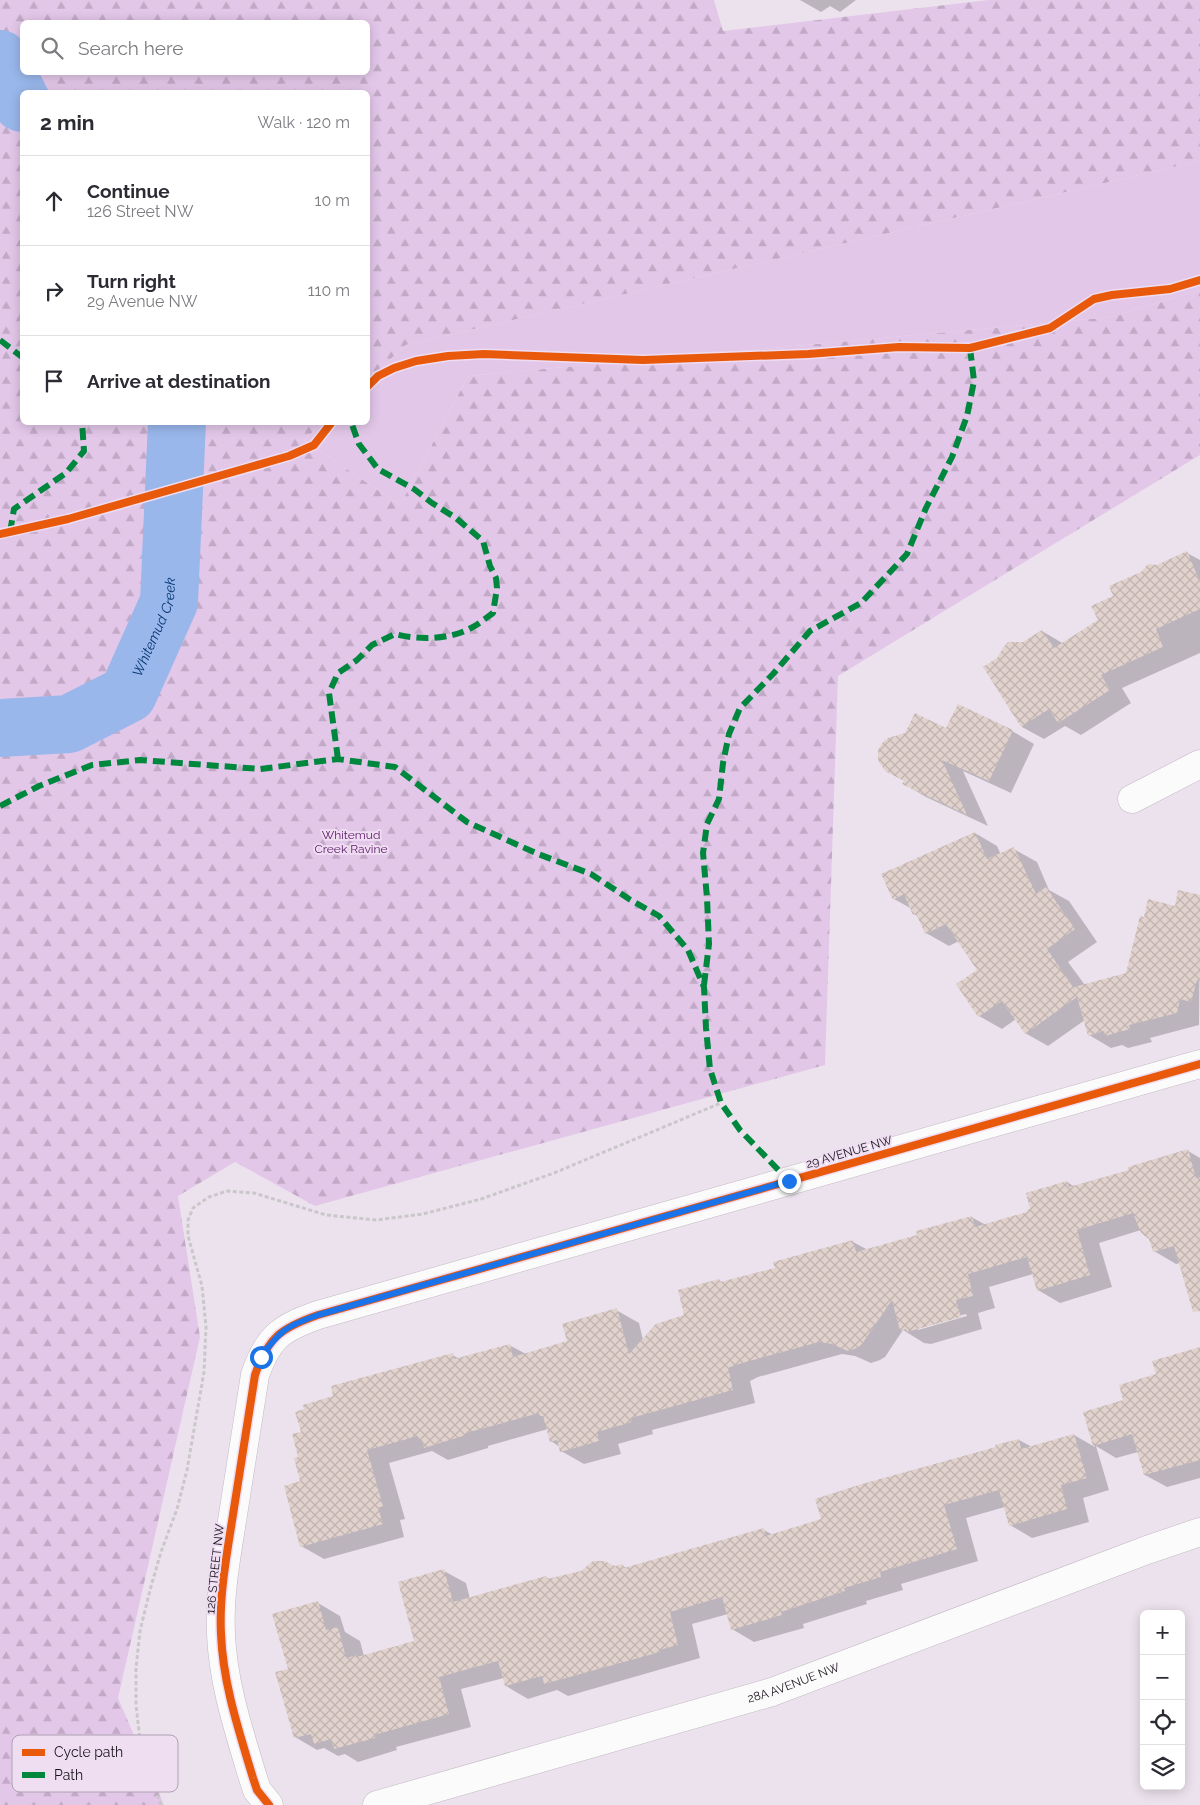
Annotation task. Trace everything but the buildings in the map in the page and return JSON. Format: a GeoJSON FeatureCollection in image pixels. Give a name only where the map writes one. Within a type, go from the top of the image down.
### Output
{"type":"FeatureCollection","features":[{"type":"Feature","properties":{"kind":"street"},"geometry":{"type":"LineString","coordinates":[[1132,799],[1200,764]]}},
{"type":"Feature","properties":{"kind":"street","name":"29 AVENUE NW"},"geometry":{"type":"LineString","coordinates":[[276,1335],[289,1326],[318,1315],[1200,1064]]}},
{"type":"Feature","properties":{"kind":"street","name":"126 STREET NW"},"geometry":{"type":"LineString","coordinates":[[269,1805],[257,1790],[252,1778],[229,1694],[223,1665],[221,1625],[225,1567],[255,1375],[261,1357],[276,1335]]}},
{"type":"Feature","properties":{"kind":"street","name":"28A AVENUE NW"},"geometry":{"type":"LineString","coordinates":[[377,1805],[784,1688],[1128,1557],[1200,1532]]}},
{"type":"Feature","properties":{"kind":"green space","name":"Whitemud Creek Ravine"},"geometry":{"type":"Polygon","coordinates":[[[0,0],[714,0],[723,31],[988,0],[1200,0],[1200,161],[406,345],[370,378],[370,90],[20,90],[20,425],[321,425],[304,440],[400,505],[468,376],[1111,317],[1200,290],[1200,455],[838,676],[825,1065],[315,1206],[235,1162],[178,1196],[200,1337],[118,1698],[134,1735],[12,1735],[12,1792],[158,1792],[164,1805],[0,1805],[0,0]]]}},
{"type":"Feature","properties":{"kind":"green space"},"geometry":{"type":"Polygon","coordinates":[[[1200,161],[1200,290],[1111,317],[468,376],[400,505],[304,440],[321,425],[370,425],[370,378],[406,345],[1200,161]]]}},
{"type":"Feature","properties":{"kind":"waterway","name":"Whitemud Creek"},"geometry":{"type":"LineString","coordinates":[[0,59],[20,99]]}},
{"type":"Feature","properties":{"kind":"waterway","name":"Whitemud Creek"},"geometry":{"type":"LineString","coordinates":[[0,728],[69,724],[128,694],[169,602],[177,425]]}},
{"type":"Feature","properties":{"kind":"marked path"},"geometry":{"type":"LineString","coordinates":[[0,340],[20,355]]}},
{"type":"Feature","properties":{"kind":"marked path"},"geometry":{"type":"LineString","coordinates":[[704,985],[709,944],[703,853],[707,824],[719,799],[723,763],[729,734],[740,708],[773,674],[810,631],[861,603],[907,554],[926,508],[952,457],[967,416],[974,381],[970,348]]}},
{"type":"Feature","properties":{"kind":"marked path"},"geometry":{"type":"LineString","coordinates":[[10,532],[14,509],[66,473],[84,451],[82,425]]}},
{"type":"Feature","properties":{"kind":"marked path"},"geometry":{"type":"LineString","coordinates":[[338,759],[329,693],[338,673],[357,660],[372,645],[395,634],[433,638],[453,635],[471,628],[493,613],[497,588],[496,578],[490,566],[483,541],[456,518],[414,489],[378,469],[359,444],[352,425]]}},
{"type":"Feature","properties":{"kind":"marked path"},"geometry":{"type":"LineString","coordinates":[[0,806],[39,786],[92,765],[140,760],[260,769],[338,759],[395,767],[467,822],[538,854],[591,874],[659,916],[688,950],[704,987],[710,1069],[721,1103],[740,1130],[789,1181]]}},
{"type":"Feature","properties":{"kind":"cycle path"},"geometry":{"type":"LineString","coordinates":[[370,384],[378,376],[394,368],[416,361],[448,356],[484,354],[643,360],[808,354],[899,347],[970,348],[1050,328],[1094,299],[1112,295],[1170,289],[1200,280]]}},
{"type":"Feature","properties":{"kind":"cycle path"},"geometry":{"type":"LineString","coordinates":[[0,534],[68,519],[289,456],[314,445],[330,425]]}},
{"type":"Feature","properties":{"kind":"cycle path"},"geometry":{"type":"LineString","coordinates":[[269,1805],[257,1790],[232,1707],[222,1653],[221,1620],[225,1564],[255,1375],[265,1351],[285,1330],[318,1315],[1200,1064]]}},
{"type":"Feature","properties":{"kind":"route"},"geometry":{"type":"LineString","coordinates":[[261,1357],[276,1335],[289,1326],[303,1320],[789,1181]]}}]}
